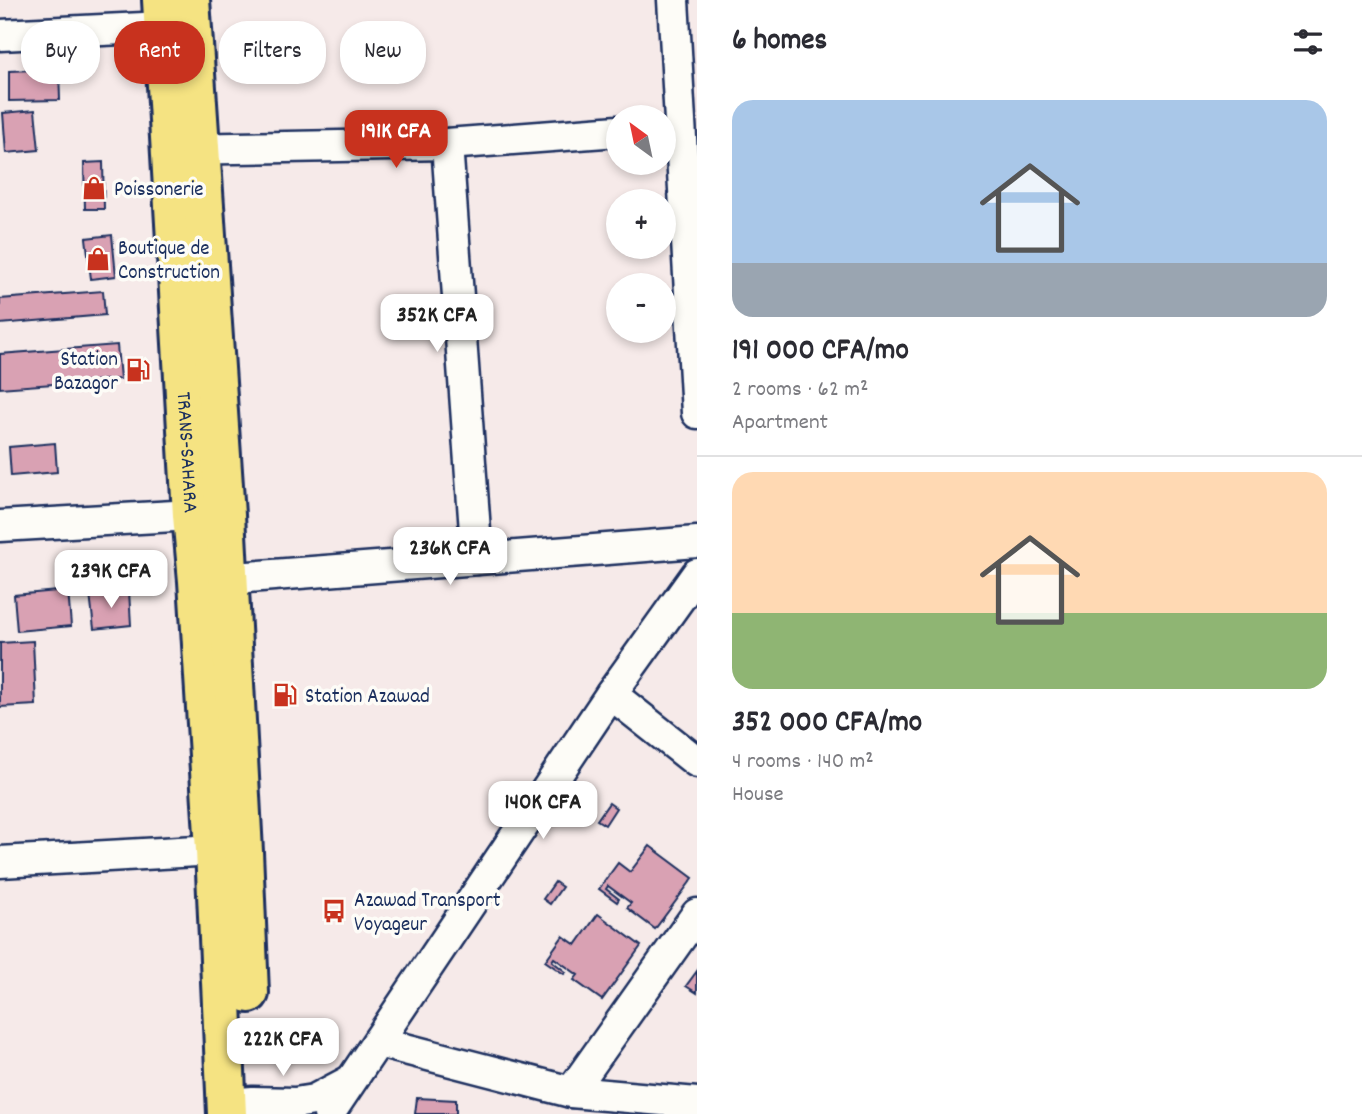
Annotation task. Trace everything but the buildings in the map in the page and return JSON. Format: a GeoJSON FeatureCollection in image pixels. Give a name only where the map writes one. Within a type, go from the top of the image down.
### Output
{"type":"FeatureCollection","features":[{"type":"Feature","properties":{"kind":"main road","name":"TRANS-SAHARA"},"geometry":{"type":"LineString","coordinates":[[190,0],[186,149],[192,515],[213,580]]}},
{"type":"Feature","properties":{"kind":"main road","name":"TRANS-SAHARA"},"geometry":{"type":"LineString","coordinates":[[163,13],[186,149],[229,851],[240,1109]]}},
{"type":"Feature","properties":{"kind":"street"},"geometry":{"type":"LineString","coordinates":[[674,105],[681,4]]}},
{"type":"Feature","properties":{"kind":"street"},"geometry":{"type":"LineString","coordinates":[[0,35],[163,13]]}},
{"type":"Feature","properties":{"kind":"street"},"geometry":{"type":"LineString","coordinates":[[186,149],[447,144],[606,132]]}},
{"type":"Feature","properties":{"kind":"street"},"geometry":{"type":"LineString","coordinates":[[447,144],[477,559]]}},
{"type":"Feature","properties":{"kind":"street"},"geometry":{"type":"LineString","coordinates":[[676,172],[697,412]]}},
{"type":"Feature","properties":{"kind":"street"},"geometry":{"type":"LineString","coordinates":[[0,526],[192,515]]}},
{"type":"Feature","properties":{"kind":"street"},"geometry":{"type":"LineString","coordinates":[[213,580],[697,542]]}},
{"type":"Feature","properties":{"kind":"street"},"geometry":{"type":"LineString","coordinates":[[330,1114],[611,694],[697,574]]}},
{"type":"Feature","properties":{"kind":"street"},"geometry":{"type":"LineString","coordinates":[[611,694],[697,762]]}},
{"type":"Feature","properties":{"kind":"street"},"geometry":{"type":"LineString","coordinates":[[0,862],[229,851]]}},
{"type":"Feature","properties":{"kind":"street"},"geometry":{"type":"LineString","coordinates":[[570,1092],[697,914]]}},
{"type":"Feature","properties":{"kind":"street"},"geometry":{"type":"LineString","coordinates":[[378,1042],[570,1092],[697,1103]]}},
{"type":"Feature","properties":{"kind":"street"},"geometry":{"type":"LineString","coordinates":[[240,1109],[314,1100],[350,1081]]}},
{"type":"Feature","properties":{"kind":"place","name":"Poissonerie"},"geometry":{"type":"Point","coordinates":[94,188]}},
{"type":"Feature","properties":{"kind":"place","name":"Boutique de Construction"},"geometry":{"type":"Point","coordinates":[98,259]}},
{"type":"Feature","properties":{"kind":"place","name":"Station Bazagor"},"geometry":{"type":"Point","coordinates":[138,370]}},
{"type":"Feature","properties":{"kind":"place","name":"Station Azawad"},"geometry":{"type":"Point","coordinates":[285,695]}},
{"type":"Feature","properties":{"kind":"place","name":"Azawad Transport Voyageur"},"geometry":{"type":"Point","coordinates":[334,911]}}]}
